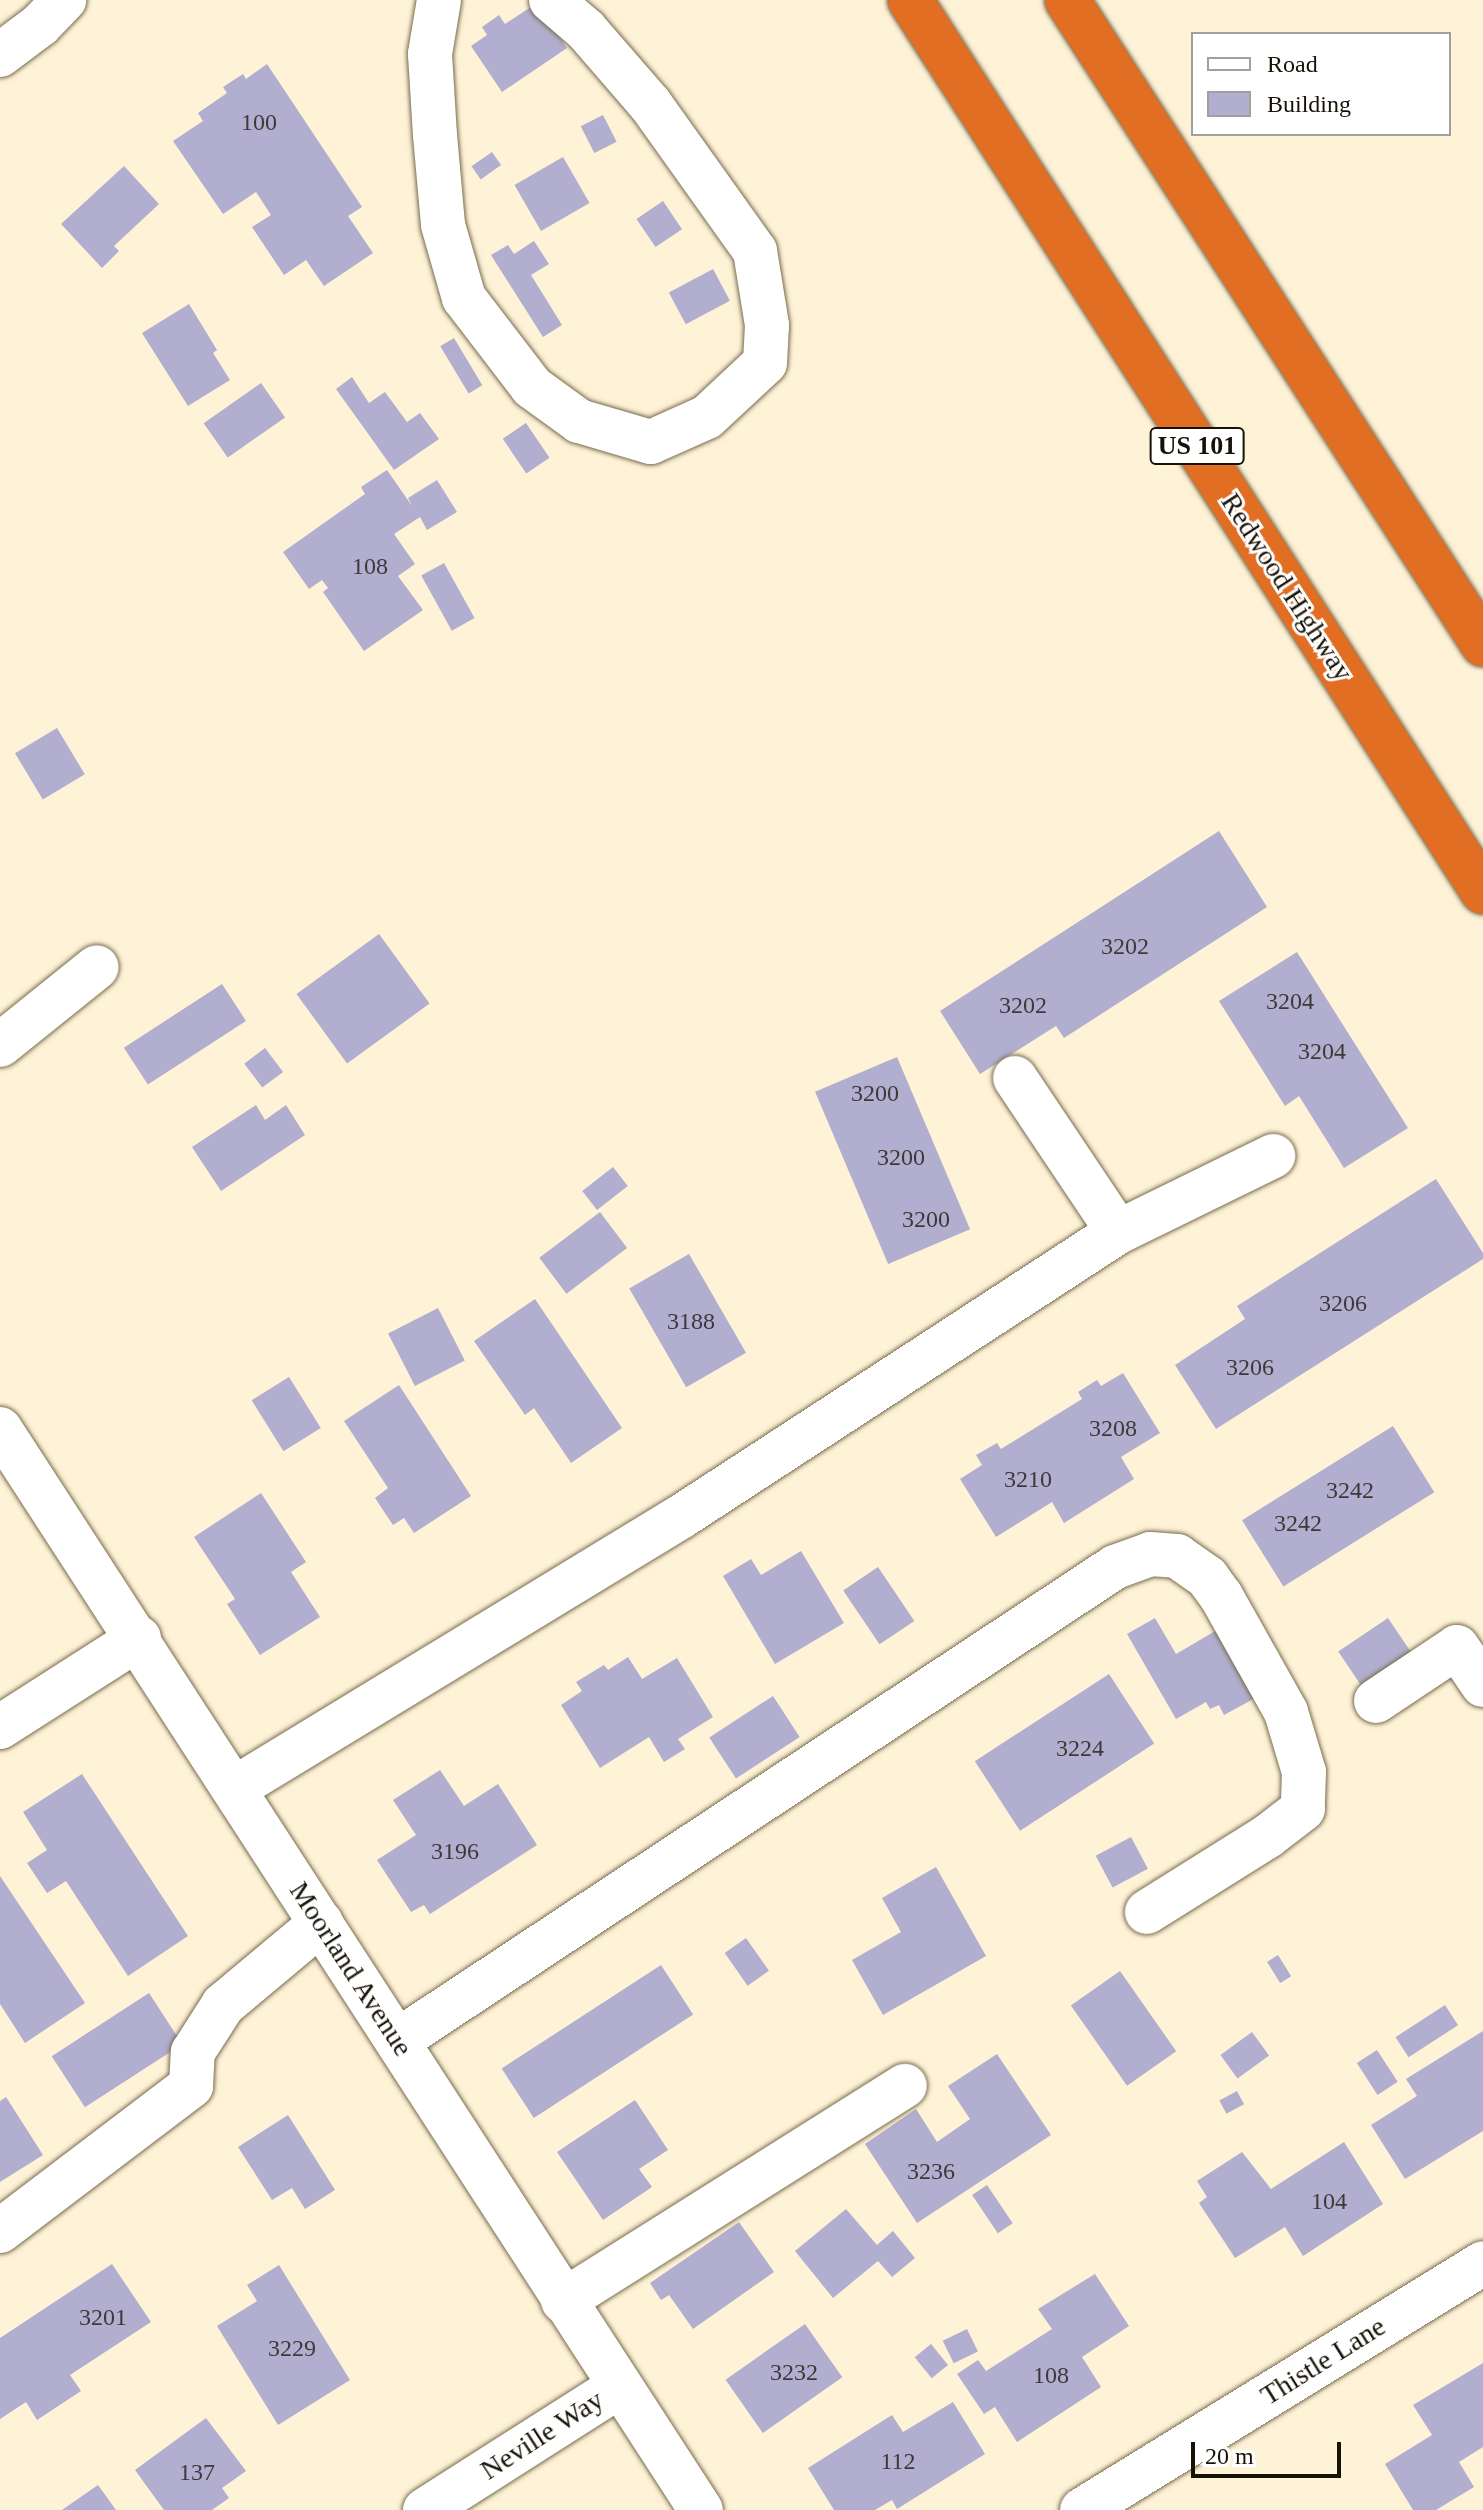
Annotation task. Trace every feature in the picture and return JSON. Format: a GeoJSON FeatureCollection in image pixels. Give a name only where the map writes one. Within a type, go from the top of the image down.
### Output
{"type":"FeatureCollection","features":[{"type":"Feature","properties":{"kind":"highway","name":"Redwood Highway"},"geometry":{"type":"LineString","coordinates":[[910,0],[1483,892]]}},
{"type":"Feature","properties":{"kind":"highway"},"geometry":{"type":"LineString","coordinates":[[1067,0],[1483,644]]}},
{"type":"Feature","properties":{"kind":"street"},"geometry":{"type":"LineString","coordinates":[[0,55],[40,25],[64,0]]}},
{"type":"Feature","properties":{"kind":"street"},"geometry":{"type":"LineString","coordinates":[[439,0],[430,54],[436,150],[443,225],[464,298],[532,387],[579,421],[651,442],[707,417],[765,363],[767,325],[755,251],[650,104],[586,30],[551,0]]}},
{"type":"Feature","properties":{"kind":"street"},"geometry":{"type":"LineString","coordinates":[[0,1045],[97,967]]}},
{"type":"Feature","properties":{"kind":"street"},"geometry":{"type":"LineString","coordinates":[[1015,1078],[1118,1232]]}},
{"type":"Feature","properties":{"kind":"street"},"geometry":{"type":"LineString","coordinates":[[235,1788],[682,1516],[1118,1232],[1273,1156]]}},
{"type":"Feature","properties":{"kind":"street","name":"Moorland Avenue"},"geometry":{"type":"LineString","coordinates":[[0,1429],[139,1638],[618,2387],[701,2510]]}},
{"type":"Feature","properties":{"kind":"street"},"geometry":{"type":"LineString","coordinates":[[397,2041],[1115,1567],[1150,1554],[1177,1556],[1207,1577],[1221,1596],[1286,1712],[1304,1772],[1303,1809],[1268,1836],[1147,1912]]}},
{"type":"Feature","properties":{"kind":"street"},"geometry":{"type":"LineString","coordinates":[[0,1727],[139,1638]]}},
{"type":"Feature","properties":{"kind":"street"},"geometry":{"type":"LineString","coordinates":[[1376,1701],[1457,1647],[1483,1685]]}},
{"type":"Feature","properties":{"kind":"street"},"geometry":{"type":"LineString","coordinates":[[0,2231],[191,2086],[193,2052],[223,2005],[321,1923]]}},
{"type":"Feature","properties":{"kind":"street"},"geometry":{"type":"LineString","coordinates":[[563,2301],[905,2086]]}},
{"type":"Feature","properties":{"kind":"street","name":"Thistle Lane"},"geometry":{"type":"LineString","coordinates":[[1082,2510],[1483,2263]]}},
{"type":"Feature","properties":{"kind":"street","name":"Neville Way"},"geometry":{"type":"LineString","coordinates":[[425,2510],[618,2387]]}},
{"type":"Feature","properties":{"kind":"building"},"geometry":{"type":"Polygon","coordinates":[[[537,3],[567,48],[502,92],[471,46],[487,35],[482,27],[499,15],[505,24],[537,3]]]}},
{"type":"Feature","properties":{"kind":"building"},"geometry":{"type":"Polygon","coordinates":[[[267,64],[362,207],[348,216],[373,253],[324,286],[306,260],[284,275],[252,227],[271,215],[256,192],[223,214],[173,141],[203,121],[198,113],[227,93],[223,87],[243,74],[246,79],[267,64]]]}},
{"type":"Feature","properties":{"kind":"building"},"geometry":{"type":"Polygon","coordinates":[[[603,115],[617,142],[594,153],[581,126],[603,115]]]}},
{"type":"Feature","properties":{"kind":"building"},"geometry":{"type":"Polygon","coordinates":[[[492,152],[501,165],[481,179],[472,166],[492,152]]]}},
{"type":"Feature","properties":{"kind":"building"},"geometry":{"type":"Polygon","coordinates":[[[563,157],[590,203],[541,231],[515,185],[563,157]]]}},
{"type":"Feature","properties":{"kind":"building"},"geometry":{"type":"Polygon","coordinates":[[[124,166],[159,204],[114,246],[119,251],[102,268],[61,224],[124,166]]]}},
{"type":"Feature","properties":{"kind":"building"},"geometry":{"type":"Polygon","coordinates":[[[663,201],[682,229],[655,247],[636,219],[663,201]]]}},
{"type":"Feature","properties":{"kind":"building"},"geometry":{"type":"Polygon","coordinates":[[[534,241],[549,264],[531,275],[562,325],[543,337],[491,255],[508,245],[514,254],[534,241]]]}},
{"type":"Feature","properties":{"kind":"building"},"geometry":{"type":"Polygon","coordinates":[[[713,269],[730,301],[686,324],[669,292],[713,269]]]}},
{"type":"Feature","properties":{"kind":"building"},"geometry":{"type":"Polygon","coordinates":[[[189,304],[217,350],[213,353],[230,380],[188,406],[142,333],[189,304]]]}},
{"type":"Feature","properties":{"kind":"building"},"geometry":{"type":"Polygon","coordinates":[[[454,338],[482,385],[469,393],[440,346],[454,338]]]}},
{"type":"Feature","properties":{"kind":"building"},"geometry":{"type":"Polygon","coordinates":[[[352,377],[369,403],[385,392],[407,422],[420,413],[439,439],[394,470],[336,389],[352,377]]]}},
{"type":"Feature","properties":{"kind":"building"},"geometry":{"type":"Polygon","coordinates":[[[261,383],[285,417],[228,458],[204,423],[261,383]]]}},
{"type":"Feature","properties":{"kind":"building"},"geometry":{"type":"Polygon","coordinates":[[[526,423],[549,458],[526,473],[503,439],[526,423]]]}},
{"type":"Feature","properties":{"kind":"building"},"geometry":{"type":"Polygon","coordinates":[[[387,470],[412,506],[408,498],[437,480],[457,512],[427,530],[420,517],[394,534],[415,564],[398,576],[423,610],[364,651],[323,592],[328,588],[322,580],[309,589],[283,552],[365,494],[361,487],[387,470]]]}},
{"type":"Feature","properties":{"kind":"building"},"geometry":{"type":"Polygon","coordinates":[[[444,563],[475,618],[452,631],[421,576],[444,563]]]}},
{"type":"Feature","properties":{"kind":"building"},"geometry":{"type":"Polygon","coordinates":[[[57,728],[85,774],[43,800],[15,753],[57,728]]]}},
{"type":"Feature","properties":{"kind":"building"},"geometry":{"type":"Polygon","coordinates":[[[1219,831],[1267,907],[1064,1038],[1056,1026],[980,1074],[940,1011],[1219,831]]]}},
{"type":"Feature","properties":{"kind":"building"},"geometry":{"type":"Polygon","coordinates":[[[379,934],[430,1004],[347,1064],[296,994],[379,934]]]}},
{"type":"Feature","properties":{"kind":"building"},"geometry":{"type":"Polygon","coordinates":[[[1297,952],[1408,1128],[1344,1168],[1299,1096],[1285,1106],[1219,1001],[1297,952]]]}},
{"type":"Feature","properties":{"kind":"building"},"geometry":{"type":"Polygon","coordinates":[[[222,984],[246,1021],[148,1085],[124,1048],[222,984]]]}},
{"type":"Feature","properties":{"kind":"building"},"geometry":{"type":"Polygon","coordinates":[[[265,1048],[283,1072],[262,1088],[244,1064],[265,1048]]]}},
{"type":"Feature","properties":{"kind":"building"},"geometry":{"type":"Polygon","coordinates":[[[897,1057],[970,1229],[888,1264],[815,1092],[897,1057]]]}},
{"type":"Feature","properties":{"kind":"building"},"geometry":{"type":"Polygon","coordinates":[[[256,1105],[265,1120],[286,1105],[305,1135],[221,1191],[192,1147],[256,1105]]]}},
{"type":"Feature","properties":{"kind":"building"},"geometry":{"type":"Polygon","coordinates":[[[613,1167],[628,1186],[597,1210],[582,1191],[613,1167]]]}},
{"type":"Feature","properties":{"kind":"building"},"geometry":{"type":"Polygon","coordinates":[[[1436,1179],[1483,1253],[1483,1259],[1216,1429],[1175,1365],[1245,1319],[1237,1306],[1436,1179]]]}},
{"type":"Feature","properties":{"kind":"building"},"geometry":{"type":"Polygon","coordinates":[[[600,1212],[627,1248],[566,1294],[539,1258],[600,1212]]]}},
{"type":"Feature","properties":{"kind":"building"},"geometry":{"type":"Polygon","coordinates":[[[689,1254],[746,1353],[686,1387],[629,1288],[689,1254]]]}},
{"type":"Feature","properties":{"kind":"building"},"geometry":{"type":"Polygon","coordinates":[[[535,1299],[622,1428],[571,1463],[534,1408],[525,1415],[474,1341],[535,1299]]]}},
{"type":"Feature","properties":{"kind":"building"},"geometry":{"type":"Polygon","coordinates":[[[438,1308],[465,1361],[415,1386],[388,1333],[438,1308]]]}},
{"type":"Feature","properties":{"kind":"building"},"geometry":{"type":"Polygon","coordinates":[[[1123,1373],[1160,1433],[1121,1457],[1134,1479],[1064,1523],[1052,1502],[996,1537],[960,1479],[982,1465],[976,1455],[997,1443],[1001,1449],[1082,1399],[1078,1392],[1097,1380],[1101,1386],[1123,1373]]]}},
{"type":"Feature","properties":{"kind":"building"},"geometry":{"type":"Polygon","coordinates":[[[289,1377],[321,1428],[283,1451],[252,1400],[289,1377]]]}},
{"type":"Feature","properties":{"kind":"building"},"geometry":{"type":"Polygon","coordinates":[[[399,1385],[471,1496],[414,1533],[404,1518],[393,1525],[375,1498],[388,1488],[344,1421],[399,1385]]]}},
{"type":"Feature","properties":{"kind":"building"},"geometry":{"type":"Polygon","coordinates":[[[1393,1426],[1434,1492],[1283,1586],[1242,1520],[1393,1426]]]}},
{"type":"Feature","properties":{"kind":"building"},"geometry":{"type":"Polygon","coordinates":[[[261,1493],[306,1562],[291,1572],[320,1617],[260,1655],[227,1604],[235,1599],[194,1537],[261,1493]]]}},
{"type":"Feature","properties":{"kind":"building"},"geometry":{"type":"Polygon","coordinates":[[[801,1551],[844,1623],[775,1664],[723,1576],[751,1559],[761,1575],[801,1551]]]}},
{"type":"Feature","properties":{"kind":"building"},"geometry":{"type":"Polygon","coordinates":[[[878,1567],[914,1621],[880,1644],[843,1590],[878,1567]]]}},
{"type":"Feature","properties":{"kind":"building"},"geometry":{"type":"Polygon","coordinates":[[[1155,1618],[1176,1654],[1217,1630],[1257,1697],[1224,1715],[1219,1705],[1210,1709],[1206,1702],[1176,1719],[1127,1634],[1155,1618]]]}},
{"type":"Feature","properties":{"kind":"building"},"geometry":{"type":"Polygon","coordinates":[[[1388,1618],[1414,1656],[1364,1690],[1338,1652],[1388,1618]]]}},
{"type":"Feature","properties":{"kind":"building"},"geometry":{"type":"Polygon","coordinates":[[[628,1657],[642,1679],[677,1658],[713,1717],[678,1739],[685,1749],[664,1762],[649,1737],[600,1768],[561,1705],[582,1691],[576,1682],[604,1665],[608,1670],[628,1657]]]}},
{"type":"Feature","properties":{"kind":"building"},"geometry":{"type":"Polygon","coordinates":[[[1109,1674],[1154,1744],[1020,1831],[975,1761],[1109,1674]]]}},
{"type":"Feature","properties":{"kind":"building"},"geometry":{"type":"Polygon","coordinates":[[[773,1696],[800,1737],[736,1778],[709,1737],[773,1696]]]}},
{"type":"Feature","properties":{"kind":"building"},"geometry":{"type":"Polygon","coordinates":[[[440,1770],[464,1806],[498,1784],[537,1845],[430,1914],[424,1905],[411,1912],[377,1860],[416,1835],[393,1800],[440,1770]]]}},
{"type":"Feature","properties":{"kind":"building"},"geometry":{"type":"Polygon","coordinates":[[[82,1774],[188,1936],[128,1976],[66,1881],[47,1893],[27,1863],[47,1850],[23,1812],[82,1774]]]}},
{"type":"Feature","properties":{"kind":"building"},"geometry":{"type":"Polygon","coordinates":[[[1131,1837],[1148,1869],[1113,1888],[1096,1856],[1131,1837]]]}},
{"type":"Feature","properties":{"kind":"building"},"geometry":{"type":"Polygon","coordinates":[[[936,1867],[986,1956],[883,2015],[852,1960],[901,1932],[882,1898],[936,1867]]]}},
{"type":"Feature","properties":{"kind":"building"},"geometry":{"type":"Polygon","coordinates":[[[0,1876],[85,2003],[25,2043],[0,2004],[0,1876]]]}},
{"type":"Feature","properties":{"kind":"building"},"geometry":{"type":"Polygon","coordinates":[[[746,1938],[769,1971],[748,1986],[725,1953],[746,1938]]]}},
{"type":"Feature","properties":{"kind":"building"},"geometry":{"type":"Polygon","coordinates":[[[1278,1955],[1291,1976],[1280,1983],[1267,1962],[1278,1955]]]}},
{"type":"Feature","properties":{"kind":"building"},"geometry":{"type":"Polygon","coordinates":[[[661,1965],[693,2014],[534,2118],[502,2068],[661,1965]]]}},
{"type":"Feature","properties":{"kind":"building"},"geometry":{"type":"Polygon","coordinates":[[[1120,1971],[1176,2051],[1127,2086],[1071,2005],[1120,1971]]]}},
{"type":"Feature","properties":{"kind":"building"},"geometry":{"type":"Polygon","coordinates":[[[149,1993],[182,2044],[85,2107],[52,2056],[149,1993]]]}},
{"type":"Feature","properties":{"kind":"building"},"geometry":{"type":"Polygon","coordinates":[[[1445,2005],[1458,2025],[1409,2057],[1396,2037],[1445,2005]]]}},
{"type":"Feature","properties":{"kind":"building"},"geometry":{"type":"Polygon","coordinates":[[[1483,2031],[1483,2131],[1405,2179],[1371,2125],[1417,2096],[1406,2079],[1483,2031]]]}},
{"type":"Feature","properties":{"kind":"building"},"geometry":{"type":"Polygon","coordinates":[[[1252,2032],[1269,2055],[1237,2078],[1220,2055],[1252,2032]]]}},
{"type":"Feature","properties":{"kind":"building"},"geometry":{"type":"Polygon","coordinates":[[[1377,2050],[1398,2082],[1378,2095],[1357,2063],[1377,2050]]]}},
{"type":"Feature","properties":{"kind":"building"},"geometry":{"type":"Polygon","coordinates":[[[997,2054],[1051,2135],[917,2223],[865,2144],[916,2109],[937,2142],[970,2119],[948,2086],[997,2054]]]}},
{"type":"Feature","properties":{"kind":"building"},"geometry":{"type":"Polygon","coordinates":[[[1237,2091],[1244,2104],[1226,2114],[1219,2100],[1237,2091]]]}},
{"type":"Feature","properties":{"kind":"building"},"geometry":{"type":"Polygon","coordinates":[[[6,2097],[43,2155],[0,2182],[0,2101],[6,2097]]]}},
{"type":"Feature","properties":{"kind":"building"},"geometry":{"type":"Polygon","coordinates":[[[635,2100],[668,2150],[639,2169],[652,2187],[603,2220],[557,2152],[635,2100]]]}},
{"type":"Feature","properties":{"kind":"building"},"geometry":{"type":"Polygon","coordinates":[[[288,2115],[335,2190],[305,2209],[292,2188],[272,2200],[238,2147],[288,2115]]]}},
{"type":"Feature","properties":{"kind":"building"},"geometry":{"type":"Polygon","coordinates":[[[1344,2142],[1383,2204],[1303,2256],[1285,2227],[1235,2258],[1199,2203],[1207,2197],[1197,2181],[1242,2152],[1271,2189],[1344,2142]]]}},
{"type":"Feature","properties":{"kind":"building"},"geometry":{"type":"Polygon","coordinates":[[[987,2185],[1013,2223],[998,2233],[972,2195],[987,2185]]]}},
{"type":"Feature","properties":{"kind":"building"},"geometry":{"type":"Polygon","coordinates":[[[846,2209],[877,2245],[893,2231],[915,2258],[892,2277],[878,2261],[833,2298],[795,2251],[846,2209]]]}},
{"type":"Feature","properties":{"kind":"building"},"geometry":{"type":"Polygon","coordinates":[[[739,2222],[774,2272],[693,2329],[669,2295],[661,2300],[650,2283],[739,2222]]]}},
{"type":"Feature","properties":{"kind":"building"},"geometry":{"type":"Polygon","coordinates":[[[112,2264],[151,2322],[70,2375],[81,2391],[37,2420],[26,2402],[0,2419],[0,2338],[112,2264]]]}},
{"type":"Feature","properties":{"kind":"building"},"geometry":{"type":"Polygon","coordinates":[[[279,2265],[350,2380],[278,2425],[217,2326],[257,2301],[247,2285],[279,2265]]]}},
{"type":"Feature","properties":{"kind":"building"},"geometry":{"type":"Polygon","coordinates":[[[1095,2274],[1129,2326],[1082,2357],[1101,2387],[1017,2442],[995,2407],[984,2414],[957,2374],[978,2360],[986,2371],[1052,2329],[1038,2309],[1095,2274]]]}},
{"type":"Feature","properties":{"kind":"building"},"geometry":{"type":"Polygon","coordinates":[[[805,2324],[842,2377],[763,2433],[726,2380],[805,2324]]]}},
{"type":"Feature","properties":{"kind":"building"},"geometry":{"type":"Polygon","coordinates":[[[967,2329],[978,2351],[954,2363],[943,2341],[967,2329]]]}},
{"type":"Feature","properties":{"kind":"building"},"geometry":{"type":"Polygon","coordinates":[[[931,2344],[948,2365],[932,2378],[915,2357],[931,2344]]]}},
{"type":"Feature","properties":{"kind":"building"},"geometry":{"type":"Polygon","coordinates":[[[1483,2363],[1483,2447],[1459,2462],[1474,2487],[1436,2510],[1413,2510],[1385,2464],[1432,2435],[1413,2405],[1483,2363]]]}},
{"type":"Feature","properties":{"kind":"building"},"geometry":{"type":"Polygon","coordinates":[[[953,2402],[985,2454],[897,2509],[892,2500],[875,2510],[834,2510],[808,2468],[892,2415],[903,2432],[953,2402]]]}},
{"type":"Feature","properties":{"kind":"building"},"geometry":{"type":"Polygon","coordinates":[[[206,2418],[246,2471],[222,2488],[229,2498],[212,2510],[164,2510],[135,2470],[206,2418]]]}},
{"type":"Feature","properties":{"kind":"building"},"geometry":{"type":"Polygon","coordinates":[[[98,2485],[116,2510],[62,2510],[98,2485]]]}}]}
